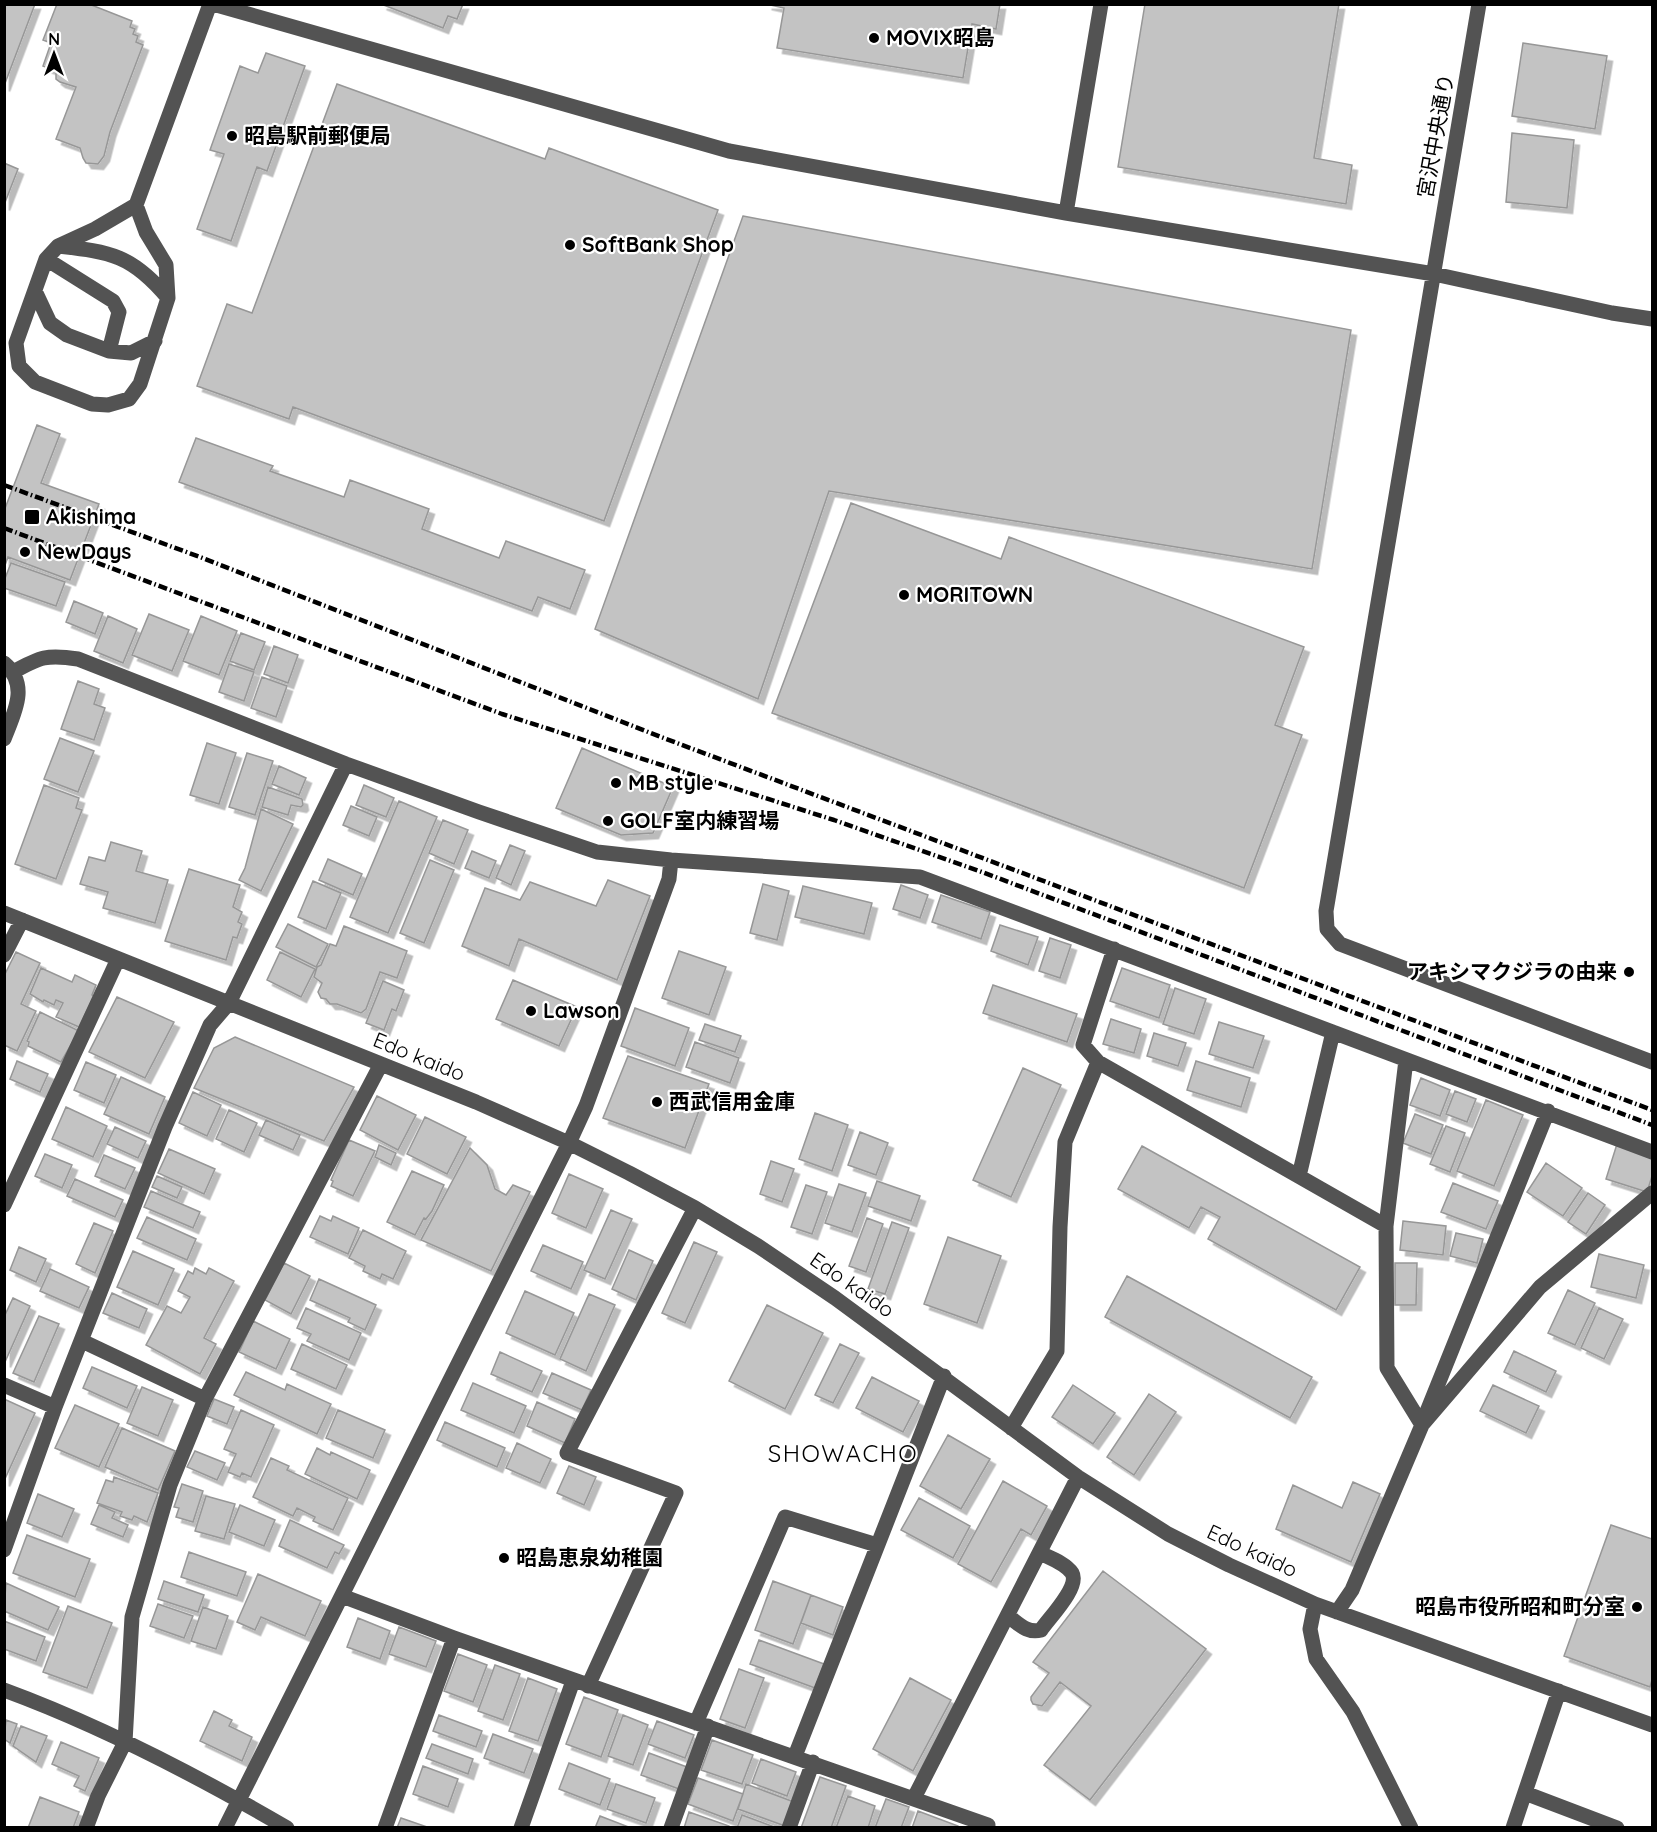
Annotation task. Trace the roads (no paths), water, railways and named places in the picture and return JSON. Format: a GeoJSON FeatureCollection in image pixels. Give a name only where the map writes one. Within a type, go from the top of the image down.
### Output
{"type":"FeatureCollection","features":[{"type":"Feature","properties":{"kind":"street"},"geometry":{"type":"LineString","coordinates":[[136,205],[146,232],[166,265],[168,298],[140,384],[129,399],[108,405],[92,404],[34,382],[20,366],[16,344],[46,259],[58,246],[95,229],[136,205],[212,4],[729,150],[1066,213],[1434,274],[1612,313],[1653,319]]}},
{"type":"Feature","properties":{"kind":"street"},"geometry":{"type":"LineString","coordinates":[[1066,213],[1101,4]]}},
{"type":"Feature","properties":{"kind":"street","name":"宮沢中央通り"},"geometry":{"type":"LineString","coordinates":[[1479,4],[1326,911],[1327,929],[1340,944],[1653,1062]]}},
{"type":"Feature","properties":{"kind":"street"},"geometry":{"type":"LineString","coordinates":[[58,246],[89,250],[124,259],[142,270],[168,298]]}},
{"type":"Feature","properties":{"kind":"street"},"geometry":{"type":"LineString","coordinates":[[46,259],[106,295],[113,302],[119,312],[109,351]]}},
{"type":"Feature","properties":{"kind":"street"},"geometry":{"type":"LineString","coordinates":[[34,291],[50,323],[68,335],[109,351],[131,353],[155,341]]}},
{"type":"Feature","properties":{"kind":"street"},"geometry":{"type":"LineString","coordinates":[[4,739],[19,699],[19,686],[9,667],[38,658],[61,656],[78,659],[346,764],[597,852],[671,860],[920,877],[1653,1152]]}},
{"type":"Feature","properties":{"kind":"street"},"geometry":{"type":"LineString","coordinates":[[4,1550],[55,1407],[165,1127],[210,1025],[229,1003],[346,764]]}},
{"type":"Feature","properties":{"kind":"street"},"geometry":{"type":"LineString","coordinates":[[225,1827],[570,1143],[586,1106],[669,879],[671,860]]}},
{"type":"Feature","properties":{"kind":"street","name":"Edo kaido"},"geometry":{"type":"LineString","coordinates":[[4,913],[381,1064],[570,1143],[695,1208],[758,1246],[835,1298],[944,1376],[1078,1477],[1167,1534],[1228,1565],[1336,1612],[1653,1725]]}},
{"type":"Feature","properties":{"kind":"street"},"geometry":{"type":"LineString","coordinates":[[4,955],[21,920]]}},
{"type":"Feature","properties":{"kind":"street"},"geometry":{"type":"LineString","coordinates":[[1114,949],[1083,1045],[1098,1062],[1386,1226]]}},
{"type":"Feature","properties":{"kind":"street"},"geometry":{"type":"LineString","coordinates":[[4,1206],[118,959]]}},
{"type":"Feature","properties":{"kind":"street"},"geometry":{"type":"LineString","coordinates":[[1299,1176],[1333,1032]]}},
{"type":"Feature","properties":{"kind":"street"},"geometry":{"type":"LineString","coordinates":[[1406,1060],[1386,1226],[1387,1368],[1422,1425]]}},
{"type":"Feature","properties":{"kind":"street"},"geometry":{"type":"LineString","coordinates":[[1011,1428],[1058,1351],[1060,1227],[1065,1142],[1098,1062]]}},
{"type":"Feature","properties":{"kind":"street"},"geometry":{"type":"LineString","coordinates":[[86,1827],[98,1796],[125,1742],[132,1617],[170,1485],[205,1399],[381,1064]]}},
{"type":"Feature","properties":{"kind":"street"},"geometry":{"type":"LineString","coordinates":[[1336,1612],[1352,1590],[1422,1425],[1548,1111]]}},
{"type":"Feature","properties":{"kind":"street"},"geometry":{"type":"LineString","coordinates":[[1422,1425],[1540,1287],[1653,1193]]}},
{"type":"Feature","properties":{"kind":"street"},"geometry":{"type":"LineString","coordinates":[[521,1827],[580,1683],[676,1493],[567,1453],[695,1208]]}},
{"type":"Feature","properties":{"kind":"street"},"geometry":{"type":"LineString","coordinates":[[82,1341],[205,1399]]}},
{"type":"Feature","properties":{"kind":"street"},"geometry":{"type":"LineString","coordinates":[[795,1756],[944,1376]]}},
{"type":"Feature","properties":{"kind":"street"},"geometry":{"type":"LineString","coordinates":[[4,1385],[55,1407]]}},
{"type":"Feature","properties":{"kind":"street"},"geometry":{"type":"LineString","coordinates":[[914,1798],[1078,1477]]}},
{"type":"Feature","properties":{"kind":"street"},"geometry":{"type":"LineString","coordinates":[[671,1827],[702,1724],[785,1516],[877,1545]]}},
{"type":"Feature","properties":{"kind":"street"},"geometry":{"type":"LineString","coordinates":[[1008,1616],[1027,1630],[1034,1632],[1041,1630],[1072,1588],[1074,1579],[1071,1572],[1062,1564],[1040,1553]]}},
{"type":"Feature","properties":{"kind":"street"},"geometry":{"type":"LineString","coordinates":[[342,1596],[580,1683],[914,1798],[988,1825],[986,1827]]}},
{"type":"Feature","properties":{"kind":"street"},"geometry":{"type":"LineString","coordinates":[[1315,1604],[1310,1629],[1316,1659],[1353,1713],[1411,1827]]}},
{"type":"Feature","properties":{"kind":"street"},"geometry":{"type":"LineString","coordinates":[[385,1827],[454,1638]]}},
{"type":"Feature","properties":{"kind":"street"},"geometry":{"type":"LineString","coordinates":[[4,1690],[125,1742],[287,1827]]}},
{"type":"Feature","properties":{"kind":"street"},"geometry":{"type":"LineString","coordinates":[[1513,1827],[1559,1691]]}},
{"type":"Feature","properties":{"kind":"street"},"geometry":{"type":"LineString","coordinates":[[789,1827],[813,1762]]}},
{"type":"Feature","properties":{"kind":"street"},"geometry":{"type":"LineString","coordinates":[[1525,1793],[1617,1827]]}},
{"type":"Feature","properties":{"kind":"railway"},"geometry":{"type":"LineString","coordinates":[[4,485],[200,557],[661,737],[1652,1110]]}},
{"type":"Feature","properties":{"kind":"railway"},"geometry":{"type":"LineString","coordinates":[[4,528],[502,714],[834,820],[982,872],[1652,1125]]}},
{"type":"Feature","properties":{"kind":"place","name":"MOVIX昭島"},"geometry":{"type":"Point","coordinates":[874,38]}},
{"type":"Feature","properties":{"kind":"place","name":"昭島駅前郵便局"},"geometry":{"type":"Point","coordinates":[232,136]}},
{"type":"Feature","properties":{"kind":"place","name":"SoftBank Shop"},"geometry":{"type":"Point","coordinates":[570,245]}},
{"type":"Feature","properties":{"kind":"place","name":"Akishima"},"geometry":{"type":"Point","coordinates":[32,517]}},
{"type":"Feature","properties":{"kind":"place","name":"NewDays"},"geometry":{"type":"Point","coordinates":[25,552]}},
{"type":"Feature","properties":{"kind":"place","name":"MORITOWN"},"geometry":{"type":"Point","coordinates":[904,595]}},
{"type":"Feature","properties":{"kind":"place","name":"MB style"},"geometry":{"type":"Point","coordinates":[616,783]}},
{"type":"Feature","properties":{"kind":"place","name":"GOLF室内練習場"},"geometry":{"type":"Point","coordinates":[608,821]}},
{"type":"Feature","properties":{"kind":"place","name":"アキシマクジラの由来"},"geometry":{"type":"Point","coordinates":[1629,972]}},
{"type":"Feature","properties":{"kind":"place","name":"Lawson"},"geometry":{"type":"Point","coordinates":[531,1011]}},
{"type":"Feature","properties":{"kind":"place","name":"西武信用金庫"},"geometry":{"type":"Point","coordinates":[657,1102]}},
{"type":"Feature","properties":{"kind":"place","name":"昭島恵泉幼稚園"},"geometry":{"type":"Point","coordinates":[504,1558]}},
{"type":"Feature","properties":{"kind":"place","name":"昭島市役所昭和町分室"},"geometry":{"type":"Point","coordinates":[1637,1607]}},
{"type":"Feature","properties":{"kind":"district","name":"SHOWACHO"},"geometry":{"type":"Point","coordinates":[843,1454]}}]}
